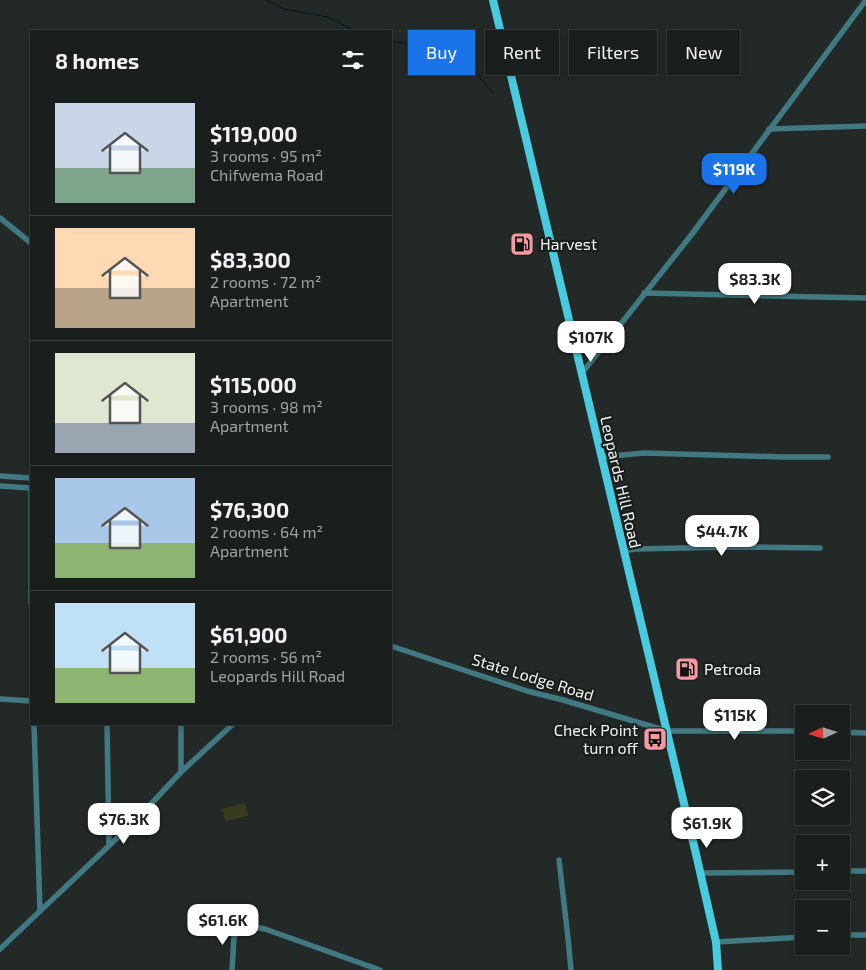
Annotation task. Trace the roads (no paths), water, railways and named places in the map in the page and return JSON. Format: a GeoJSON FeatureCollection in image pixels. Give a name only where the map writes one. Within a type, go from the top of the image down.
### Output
{"type":"FeatureCollection","features":[{"type":"Feature","properties":{"kind":"main road","name":"Leopards Hill Road"},"geometry":{"type":"LineString","coordinates":[[493,0],[700,873],[716,942],[718,970]]}},
{"type":"Feature","properties":{"kind":"street"},"geometry":{"type":"LineString","coordinates":[[582,373],[697,226],[866,0]]}},
{"type":"Feature","properties":{"kind":"street"},"geometry":{"type":"LineString","coordinates":[[769,129],[866,126]]}},
{"type":"Feature","properties":{"kind":"street"},"geometry":{"type":"LineString","coordinates":[[0,218],[30,242]]}},
{"type":"Feature","properties":{"kind":"street"},"geometry":{"type":"LineString","coordinates":[[644,293],[866,298]]}},
{"type":"Feature","properties":{"kind":"street"},"geometry":{"type":"LineString","coordinates":[[601,457],[644,453],[828,457]]}},
{"type":"Feature","properties":{"kind":"street"},"geometry":{"type":"LineString","coordinates":[[0,476],[30,478]]}},
{"type":"Feature","properties":{"kind":"street"},"geometry":{"type":"LineString","coordinates":[[0,486],[30,488]]}},
{"type":"Feature","properties":{"kind":"street"},"geometry":{"type":"LineString","coordinates":[[623,551],[635,548],[820,548]]}},
{"type":"Feature","properties":{"kind":"street","name":"State Lodge Road"},"geometry":{"type":"LineString","coordinates":[[392,646],[527,691],[667,731],[795,731]]}},
{"type":"Feature","properties":{"kind":"street"},"geometry":{"type":"LineString","coordinates":[[0,699],[30,701]]}},
{"type":"Feature","properties":{"kind":"street"},"geometry":{"type":"LineString","coordinates":[[34,725],[40,911]]}},
{"type":"Feature","properties":{"kind":"street"},"geometry":{"type":"LineString","coordinates":[[107,725],[109,845]]}},
{"type":"Feature","properties":{"kind":"street"},"geometry":{"type":"LineString","coordinates":[[181,725],[181,772]]}},
{"type":"Feature","properties":{"kind":"street"},"geometry":{"type":"LineString","coordinates":[[0,949],[134,822],[181,772],[232,725]]}},
{"type":"Feature","properties":{"kind":"street"},"geometry":{"type":"LineString","coordinates":[[850,732],[866,733]]}},
{"type":"Feature","properties":{"kind":"street"},"geometry":{"type":"LineString","coordinates":[[558,860],[571,970]]}},
{"type":"Feature","properties":{"kind":"street"},"geometry":{"type":"LineString","coordinates":[[850,872],[866,871]]}},
{"type":"Feature","properties":{"kind":"street"},"geometry":{"type":"LineString","coordinates":[[700,873],[795,872]]}},
{"type":"Feature","properties":{"kind":"street"},"geometry":{"type":"LineString","coordinates":[[232,970],[234,937],[240,930],[255,927],[380,970]]}},
{"type":"Feature","properties":{"kind":"street"},"geometry":{"type":"LineString","coordinates":[[850,935],[866,935]]}},
{"type":"Feature","properties":{"kind":"street"},"geometry":{"type":"LineString","coordinates":[[716,942],[795,938]]}},
{"type":"Feature","properties":{"kind":"waterway"},"geometry":{"type":"LineString","coordinates":[[266,0],[284,9],[328,17],[353,30]]}},
{"type":"Feature","properties":{"kind":"waterway"},"geometry":{"type":"LineString","coordinates":[[392,42],[424,45],[460,57],[474,70],[493,93]]}},
{"type":"Feature","properties":{"kind":"place","name":"Harvest"},"geometry":{"type":"Point","coordinates":[522,244]}},
{"type":"Feature","properties":{"kind":"place","name":"Petroda"},"geometry":{"type":"Point","coordinates":[687,669]}},
{"type":"Feature","properties":{"kind":"place","name":"Check Point turn off"},"geometry":{"type":"Point","coordinates":[655,739]}}]}
